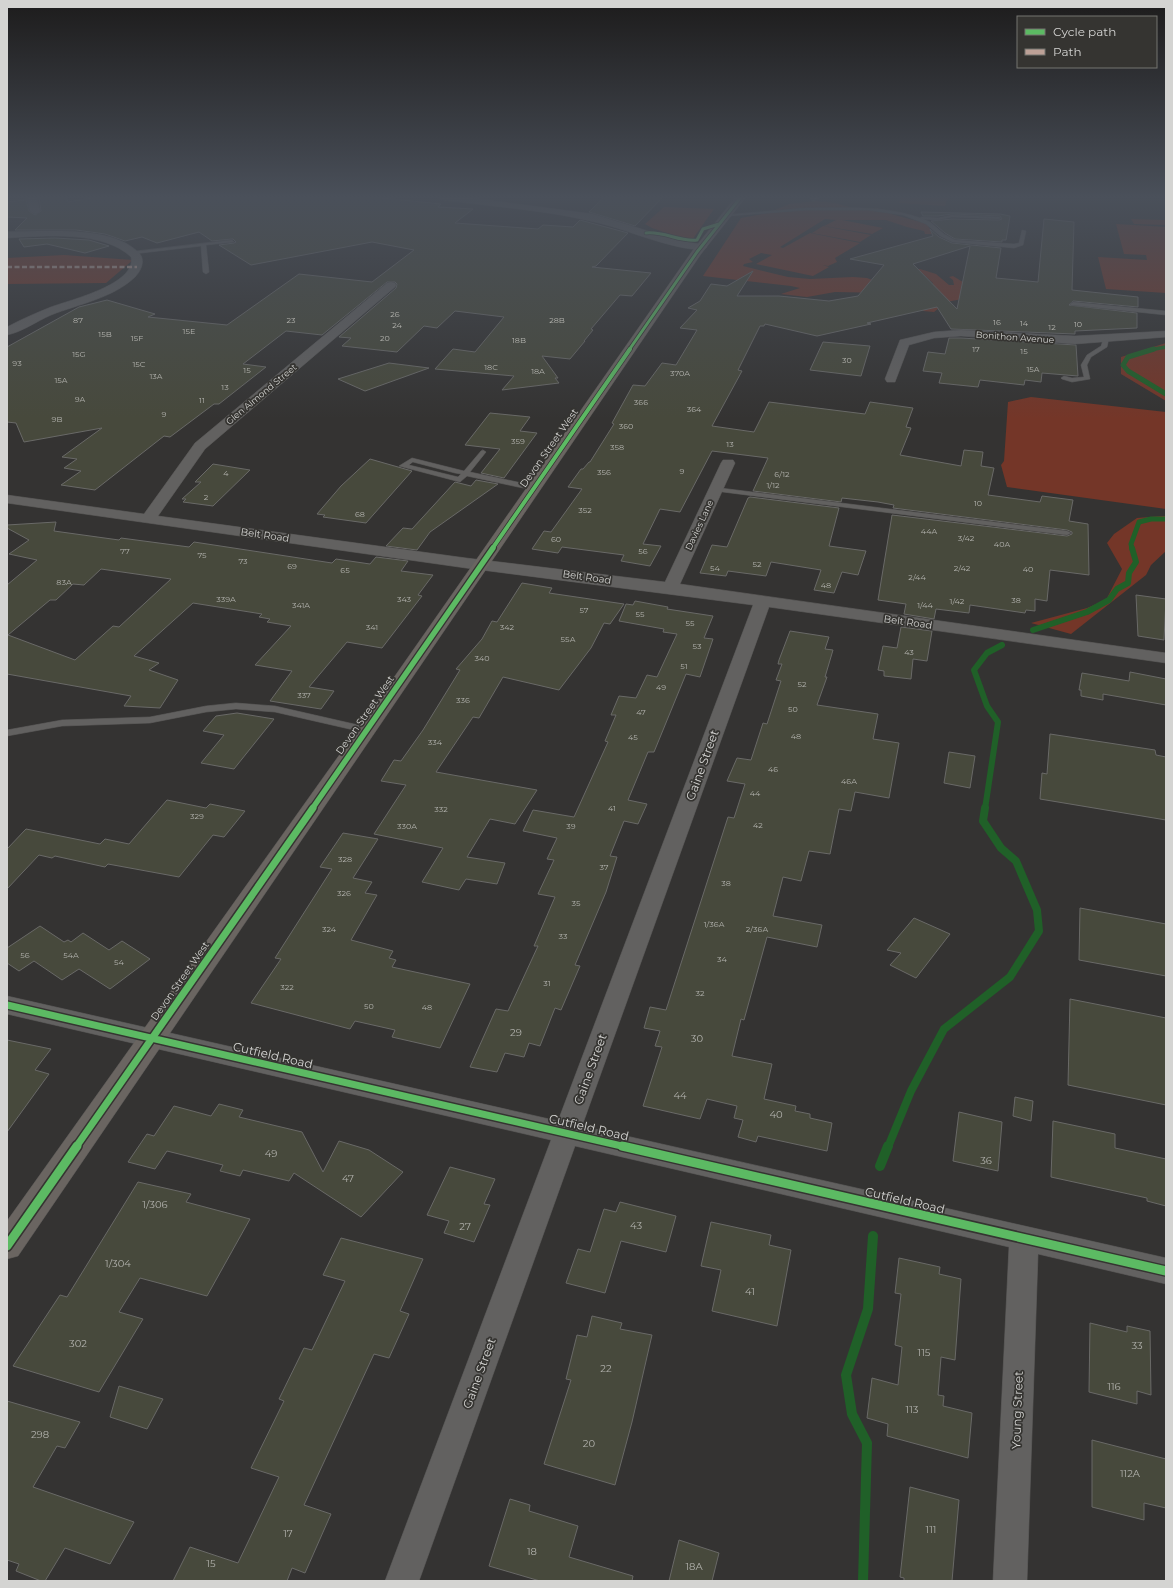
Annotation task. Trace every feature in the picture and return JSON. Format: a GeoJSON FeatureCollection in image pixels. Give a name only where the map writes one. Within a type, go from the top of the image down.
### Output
{"type":"FeatureCollection","features":[{"type":"Feature","properties":{"kind":"main road","name":"Devon Street West"},"geometry":{"type":"LineString","coordinates":[[7,1246],[367,730],[480,564],[684,271]]}},
{"type":"Feature","properties":{"kind":"street"},"geometry":{"type":"LineString","coordinates":[[7,332],[38,316],[99,294],[121,282],[134,271]]}},
{"type":"Feature","properties":{"kind":"street","name":"Glen Almond Street"},"geometry":{"type":"LineString","coordinates":[[148,519],[200,446],[391,285]]}},
{"type":"Feature","properties":{"kind":"street","name":"Bonithon Avenue"},"geometry":{"type":"LineString","coordinates":[[891,379],[904,343],[934,335],[961,333],[1075,340],[1166,334]]}},
{"type":"Feature","properties":{"kind":"street","name":"Davies Lane"},"geometry":{"type":"LineString","coordinates":[[670,588],[728,463]]}},
{"type":"Feature","properties":{"kind":"street","name":"Belt Road"},"geometry":{"type":"LineString","coordinates":[[7,499],[480,564],[670,588],[1166,658]]}},
{"type":"Feature","properties":{"kind":"street","name":"Gaine Street"},"geometry":{"type":"LineString","coordinates":[[402,1581],[762,602]]}},
{"type":"Feature","properties":{"kind":"street","name":"Cutfield Road"},"geometry":{"type":"LineString","coordinates":[[7,1005],[1166,1271]]}},
{"type":"Feature","properties":{"kind":"street","name":"Young Street"},"geometry":{"type":"LineString","coordinates":[[1010,1581],[1024,1238]]}},
{"type":"Feature","properties":{"kind":"lane"},"geometry":{"type":"LineString","coordinates":[[1073,304],[1166,313]]}},
{"type":"Feature","properties":{"kind":"lane"},"geometry":{"type":"LineString","coordinates":[[1064,378],[1072,380],[1088,378],[1084,366],[1089,356],[1104,347],[1106,338]]}},
{"type":"Feature","properties":{"kind":"lane"},"geometry":{"type":"LineString","coordinates":[[482,452],[467,473],[460,480],[403,466],[412,460],[467,473],[533,488]]}},
{"type":"Feature","properties":{"kind":"lane"},"geometry":{"type":"LineString","coordinates":[[715,489],[1067,532]]}},
{"type":"Feature","properties":{"kind":"lane"},"geometry":{"type":"LineString","coordinates":[[7,733],[56,724],[150,720],[206,709],[236,706],[275,709],[367,730]]}},
{"type":"Feature","properties":{"kind":"shaded area"},"geometry":{"type":"Polygon","coordinates":[[[7,271],[120,271],[106,283],[7,284],[7,271]]]}},
{"type":"Feature","properties":{"kind":"shaded area"},"geometry":{"type":"Polygon","coordinates":[[[706,271],[764,271],[788,277],[810,279],[853,277],[867,278],[885,285],[929,288],[933,283],[922,273],[908,271],[927,271],[936,274],[949,285],[954,285],[953,280],[949,277],[953,276],[984,295],[946,302],[934,312],[923,311],[925,304],[891,293],[835,292],[807,297],[781,294],[800,288],[791,286],[703,276],[706,271]]]}},
{"type":"Feature","properties":{"kind":"shaded area"},"geometry":{"type":"Polygon","coordinates":[[[790,271],[822,271],[813,276],[790,271]]]}},
{"type":"Feature","properties":{"kind":"shaded area"},"geometry":{"type":"Polygon","coordinates":[[[1102,271],[1166,271],[1166,293],[1106,289],[1102,271]]]}},
{"type":"Feature","properties":{"kind":"shaded area"},"geometry":{"type":"Polygon","coordinates":[[[1166,343],[1166,401],[1121,374],[1121,357],[1166,343]]]}},
{"type":"Feature","properties":{"kind":"shaded area"},"geometry":{"type":"Polygon","coordinates":[[[1031,397],[1166,412],[1166,509],[1007,487],[1001,465],[1004,461],[1008,402],[1031,397]]]}},
{"type":"Feature","properties":{"kind":"shaded area"},"geometry":{"type":"Polygon","coordinates":[[[1166,516],[1166,551],[1151,565],[1146,575],[1071,634],[1031,623],[1087,608],[1106,600],[1122,569],[1107,543],[1114,534],[1137,518],[1166,516]]]}},
{"type":"Feature","properties":{"kind":"building"},"geometry":{"type":"Polygon","coordinates":[[[386,271],[632,271],[651,273],[632,296],[620,295],[591,329],[593,330],[570,359],[542,356],[558,378],[555,378],[559,383],[502,390],[514,376],[435,369],[453,349],[475,352],[504,317],[455,311],[437,328],[424,326],[397,352],[342,346],[351,338],[339,337],[396,288],[397,284],[395,282],[387,282],[322,335],[286,331],[243,364],[266,367],[219,404],[214,404],[170,437],[164,436],[95,490],[61,485],[81,471],[64,468],[77,459],[62,457],[102,428],[24,442],[16,423],[7,422],[7,347],[79,307],[107,300],[155,314],[148,317],[227,325],[299,274],[372,282],[386,271]]]}},
{"type":"Feature","properties":{"kind":"building"},"geometry":{"type":"Polygon","coordinates":[[[753,271],[737,296],[779,296],[829,301],[858,296],[879,271],[920,271],[957,309],[965,271],[997,271],[996,278],[1038,282],[1039,271],[1073,271],[1072,290],[1138,297],[1138,307],[1073,301],[1069,305],[1137,313],[1137,328],[1075,331],[1075,334],[951,329],[937,307],[817,336],[765,324],[764,326],[760,326],[738,370],[742,371],[712,426],[754,432],[769,402],[865,414],[870,402],[913,408],[906,427],[911,428],[900,455],[961,466],[964,450],[983,452],[981,466],[994,468],[988,495],[1040,502],[1042,496],[1073,500],[1069,521],[1088,524],[1089,575],[1050,570],[1047,601],[1035,599],[1035,611],[1026,610],[1025,613],[970,605],[969,613],[936,609],[934,619],[904,614],[906,604],[878,600],[892,515],[1067,536],[1072,534],[1072,532],[1067,530],[893,508],[894,505],[878,502],[842,498],[841,502],[753,491],[768,458],[712,451],[680,512],[660,509],[643,544],[661,546],[650,566],[621,561],[624,555],[562,547],[558,553],[532,549],[544,531],[551,532],[582,489],[568,487],[581,469],[583,469],[590,462],[614,424],[612,423],[633,385],[645,386],[662,363],[676,365],[697,330],[680,328],[697,310],[688,308],[700,301],[711,284],[727,286],[753,271]]]}},
{"type":"Feature","properties":{"kind":"building"},"geometry":{"type":"Polygon","coordinates":[[[949,338],[1076,345],[1078,376],[1042,373],[1041,382],[1025,380],[1024,385],[980,380],[978,387],[939,383],[942,373],[923,371],[928,352],[945,354],[949,338]]]}},
{"type":"Feature","properties":{"kind":"building"},"geometry":{"type":"Polygon","coordinates":[[[823,342],[870,346],[861,376],[810,370],[823,342]]]}},
{"type":"Feature","properties":{"kind":"building"},"geometry":{"type":"Polygon","coordinates":[[[389,363],[429,368],[365,391],[338,379],[389,363]]]}},
{"type":"Feature","properties":{"kind":"building"},"geometry":{"type":"Polygon","coordinates":[[[490,413],[530,417],[520,431],[537,433],[504,478],[481,473],[500,449],[465,445],[490,413]]]}},
{"type":"Feature","properties":{"kind":"building"},"geometry":{"type":"Polygon","coordinates":[[[370,459],[412,471],[366,523],[323,517],[325,515],[317,514],[341,486],[370,459]]]}},
{"type":"Feature","properties":{"kind":"building"},"geometry":{"type":"Polygon","coordinates":[[[213,464],[250,470],[213,506],[183,502],[186,499],[182,499],[201,482],[195,482],[213,464]]]}},
{"type":"Feature","properties":{"kind":"building"},"geometry":{"type":"Polygon","coordinates":[[[476,480],[498,484],[430,532],[417,550],[386,546],[403,528],[412,529],[455,482],[471,486],[476,480]]]}},
{"type":"Feature","properties":{"kind":"building"},"geometry":{"type":"Polygon","coordinates":[[[750,497],[839,508],[829,546],[866,551],[858,575],[842,572],[834,593],[814,590],[821,570],[771,562],[766,576],[728,571],[726,576],[700,573],[712,545],[727,547],[748,498],[750,497]]]}},
{"type":"Feature","properties":{"kind":"building"},"geometry":{"type":"Polygon","coordinates":[[[56,522],[54,531],[119,540],[121,538],[189,547],[194,542],[332,563],[336,559],[370,564],[376,557],[408,561],[401,571],[433,575],[418,595],[422,596],[382,648],[347,642],[309,687],[334,691],[321,709],[270,701],[292,671],[255,665],[291,626],[267,622],[270,619],[259,617],[262,614],[193,603],[134,656],[159,663],[149,670],[178,680],[160,708],[124,706],[131,696],[7,674],[7,585],[37,560],[9,554],[29,540],[7,528],[7,525],[56,522]],[[101,569],[84,585],[73,584],[56,600],[50,600],[8,635],[75,660],[113,626],[119,627],[171,579],[101,569]]]}},
{"type":"Feature","properties":{"kind":"building"},"geometry":{"type":"Polygon","coordinates":[[[522,583],[552,588],[549,593],[624,604],[610,624],[604,623],[591,648],[559,690],[503,677],[479,718],[473,717],[436,772],[537,790],[515,824],[490,819],[467,857],[505,863],[497,884],[466,879],[459,890],[422,882],[443,848],[374,834],[406,785],[381,781],[394,760],[401,761],[423,730],[460,670],[456,669],[482,639],[492,621],[497,622],[522,583]]]}},
{"type":"Feature","properties":{"kind":"building"},"geometry":{"type":"Polygon","coordinates":[[[1136,595],[1166,599],[1164,640],[1138,636],[1136,595]]]}},
{"type":"Feature","properties":{"kind":"building"},"geometry":{"type":"Polygon","coordinates":[[[635,601],[668,607],[667,609],[713,616],[704,638],[713,639],[700,677],[686,674],[654,752],[648,752],[628,800],[647,804],[638,824],[624,821],[610,856],[617,857],[606,892],[575,965],[580,966],[561,1010],[555,1008],[540,1046],[529,1043],[524,1057],[505,1053],[497,1072],[470,1067],[496,1009],[508,1011],[538,946],[534,946],[555,897],[538,894],[554,860],[547,859],[557,838],[523,831],[533,810],[574,817],[608,742],[605,741],[616,715],[611,715],[619,696],[636,698],[647,675],[657,677],[677,634],[663,632],[664,629],[619,621],[626,604],[633,605],[635,601]]]}},
{"type":"Feature","properties":{"kind":"building"},"geometry":{"type":"Polygon","coordinates":[[[901,627],[932,631],[927,661],[913,659],[911,679],[884,676],[884,671],[878,670],[883,646],[897,648],[901,627]]]}},
{"type":"Feature","properties":{"kind":"building"},"geometry":{"type":"Polygon","coordinates":[[[790,631],[829,637],[825,649],[833,650],[825,677],[827,677],[817,705],[878,714],[873,739],[899,743],[889,798],[855,792],[851,811],[839,809],[830,854],[809,851],[801,881],[783,877],[773,916],[822,925],[817,947],[767,937],[744,1020],[741,1019],[732,1056],[772,1064],[764,1099],[796,1106],[795,1111],[810,1114],[810,1118],[832,1123],[827,1151],[758,1136],[756,1142],[738,1137],[743,1120],[734,1118],[737,1106],[707,1099],[700,1119],[643,1106],[662,1047],[655,1046],[660,1031],[644,1028],[650,1007],[666,1010],[728,817],[734,818],[745,784],[727,781],[737,758],[751,760],[763,723],[767,724],[781,681],[776,680],[782,664],[778,664],[790,631]]]}},
{"type":"Feature","properties":{"kind":"building"},"geometry":{"type":"Polygon","coordinates":[[[1130,672],[1166,679],[1166,705],[1103,694],[1103,700],[1081,696],[1081,690],[1079,690],[1082,673],[1129,681],[1130,672]]]}},
{"type":"Feature","properties":{"kind":"building"},"geometry":{"type":"Polygon","coordinates":[[[237,713],[274,719],[234,769],[201,763],[224,735],[203,731],[216,716],[237,713]]]}},
{"type":"Feature","properties":{"kind":"building"},"geometry":{"type":"Polygon","coordinates":[[[1050,734],[1155,750],[1156,755],[1166,757],[1166,820],[1040,799],[1042,773],[1047,774],[1050,734]]]}},
{"type":"Feature","properties":{"kind":"building"},"geometry":{"type":"Polygon","coordinates":[[[949,752],[975,756],[970,788],[944,783],[949,752]]]}},
{"type":"Feature","properties":{"kind":"building"},"geometry":{"type":"Polygon","coordinates":[[[167,800],[206,808],[210,804],[245,811],[224,837],[213,835],[179,877],[108,864],[105,867],[55,856],[52,858],[39,855],[7,889],[7,849],[26,829],[100,844],[105,839],[129,844],[167,800]]]}},
{"type":"Feature","properties":{"kind":"building"},"geometry":{"type":"Polygon","coordinates":[[[343,833],[378,839],[353,878],[372,882],[365,893],[377,895],[351,940],[393,951],[389,958],[396,960],[392,967],[470,984],[440,1048],[392,1037],[395,1030],[355,1021],[350,1029],[251,1003],[281,959],[275,958],[332,869],[320,867],[343,833]]]}},
{"type":"Feature","properties":{"kind":"building"},"geometry":{"type":"Polygon","coordinates":[[[1080,908],[1166,924],[1166,976],[1079,960],[1080,908]]]}},
{"type":"Feature","properties":{"kind":"building"},"geometry":{"type":"Polygon","coordinates":[[[914,918],[950,934],[916,978],[890,965],[901,953],[887,950],[914,918]]]}},
{"type":"Feature","properties":{"kind":"building"},"geometry":{"type":"Polygon","coordinates":[[[40,926],[64,942],[68,940],[71,942],[83,933],[109,950],[122,941],[150,959],[110,989],[79,969],[62,980],[34,961],[19,971],[7,963],[7,948],[40,926]]]}},
{"type":"Feature","properties":{"kind":"building"},"geometry":{"type":"Polygon","coordinates":[[[1070,999],[1166,1018],[1166,1105],[1068,1085],[1070,999]]]}},
{"type":"Feature","properties":{"kind":"building"},"geometry":{"type":"Polygon","coordinates":[[[7,1040],[51,1049],[35,1070],[49,1074],[7,1132],[7,1040]]]}},
{"type":"Feature","properties":{"kind":"building"},"geometry":{"type":"Polygon","coordinates":[[[1015,1097],[1033,1101],[1031,1121],[1013,1116],[1015,1097]]]}},
{"type":"Feature","properties":{"kind":"building"},"geometry":{"type":"Polygon","coordinates":[[[219,1104],[243,1110],[239,1117],[302,1132],[323,1172],[339,1141],[369,1150],[403,1172],[361,1217],[294,1173],[289,1181],[243,1170],[240,1176],[220,1171],[223,1165],[167,1151],[155,1169],[128,1162],[147,1134],[154,1136],[174,1106],[211,1116],[219,1104]]]}},
{"type":"Feature","properties":{"kind":"building"},"geometry":{"type":"Polygon","coordinates":[[[959,1112],[1002,1122],[998,1171],[953,1161],[959,1112]]]}},
{"type":"Feature","properties":{"kind":"building"},"geometry":{"type":"Polygon","coordinates":[[[1053,1121],[1115,1134],[1115,1148],[1166,1159],[1166,1206],[1147,1201],[1147,1198],[1051,1177],[1053,1121]]]}},
{"type":"Feature","properties":{"kind":"building"},"geometry":{"type":"Polygon","coordinates":[[[450,1167],[495,1179],[484,1204],[490,1205],[474,1242],[444,1233],[449,1221],[427,1215],[450,1167]]]}},
{"type":"Feature","properties":{"kind":"building"},"geometry":{"type":"Polygon","coordinates":[[[138,1182],[191,1194],[186,1202],[250,1219],[207,1296],[140,1278],[119,1312],[143,1319],[99,1392],[13,1366],[60,1295],[67,1297],[138,1182]]]}},
{"type":"Feature","properties":{"kind":"building"},"geometry":{"type":"Polygon","coordinates":[[[620,1202],[676,1216],[666,1252],[621,1241],[605,1293],[566,1283],[578,1249],[590,1252],[604,1209],[616,1212],[620,1202]]]}},
{"type":"Feature","properties":{"kind":"building"},"geometry":{"type":"Polygon","coordinates":[[[711,1222],[771,1235],[769,1245],[791,1250],[777,1326],[712,1311],[721,1270],[701,1266],[711,1222]]]}},
{"type":"Feature","properties":{"kind":"building"},"geometry":{"type":"Polygon","coordinates":[[[341,1238],[423,1259],[400,1311],[409,1314],[389,1358],[374,1354],[304,1505],[331,1514],[305,1573],[292,1568],[287,1581],[173,1581],[190,1547],[238,1563],[279,1477],[251,1468],[284,1401],[279,1399],[304,1348],[312,1350],[345,1281],[323,1275],[341,1238]]]}},
{"type":"Feature","properties":{"kind":"building"},"geometry":{"type":"Polygon","coordinates":[[[899,1258],[940,1267],[939,1274],[961,1279],[955,1360],[941,1357],[938,1395],[944,1396],[943,1406],[972,1413],[968,1458],[887,1436],[888,1424],[867,1418],[872,1378],[898,1385],[902,1347],[895,1345],[901,1294],[895,1293],[899,1258]]]}},
{"type":"Feature","properties":{"kind":"building"},"geometry":{"type":"Polygon","coordinates":[[[592,1316],[622,1323],[620,1329],[652,1335],[632,1422],[615,1485],[544,1464],[571,1380],[566,1379],[577,1335],[587,1337],[592,1316]]]}},
{"type":"Feature","properties":{"kind":"building"},"geometry":{"type":"Polygon","coordinates":[[[1090,1323],[1127,1332],[1127,1326],[1150,1331],[1151,1395],[1137,1391],[1137,1404],[1089,1392],[1090,1323]]]}},
{"type":"Feature","properties":{"kind":"building"},"geometry":{"type":"Polygon","coordinates":[[[119,1386],[163,1399],[147,1429],[110,1417],[119,1386]]]}},
{"type":"Feature","properties":{"kind":"building"},"geometry":{"type":"Polygon","coordinates":[[[7,1401],[80,1422],[65,1448],[57,1446],[33,1487],[134,1522],[110,1564],[65,1548],[45,1581],[41,1581],[16,1571],[19,1564],[7,1560],[7,1401]]]}},
{"type":"Feature","properties":{"kind":"building"},"geometry":{"type":"Polygon","coordinates":[[[1092,1440],[1166,1459],[1166,1508],[1144,1503],[1144,1520],[1092,1507],[1092,1440]]]}},
{"type":"Feature","properties":{"kind":"building"},"geometry":{"type":"Polygon","coordinates":[[[910,1487],[959,1500],[952,1581],[904,1581],[904,1578],[900,1577],[910,1487]]]}},
{"type":"Feature","properties":{"kind":"building"},"geometry":{"type":"Polygon","coordinates":[[[510,1499],[530,1505],[529,1511],[578,1526],[569,1557],[633,1576],[632,1581],[540,1581],[489,1566],[510,1499]]]}},
{"type":"Feature","properties":{"kind":"building"},"geometry":{"type":"Polygon","coordinates":[[[679,1540],[719,1553],[712,1581],[669,1581],[679,1540]]]}},
{"type":"Feature","properties":{"kind":"waterway"},"geometry":{"type":"LineString","coordinates":[[1153,349],[1166,347]]}},
{"type":"Feature","properties":{"kind":"waterway"},"geometry":{"type":"LineString","coordinates":[[1149,350],[1153,349]]}},
{"type":"Feature","properties":{"kind":"waterway"},"geometry":{"type":"LineString","coordinates":[[1153,349],[1128,357],[1123,365],[1128,371],[1166,394]]}},
{"type":"Feature","properties":{"kind":"waterway"},"geometry":{"type":"LineString","coordinates":[[1132,549],[1131,544],[1139,522],[1151,519],[1166,519]]}},
{"type":"Feature","properties":{"kind":"waterway"},"geometry":{"type":"LineString","coordinates":[[1033,630],[1087,612],[1109,600],[1117,589],[1128,583],[1129,573],[1136,562],[1132,548]]}},
{"type":"Feature","properties":{"kind":"waterway"},"geometry":{"type":"LineString","coordinates":[[985,809],[998,722],[987,706],[974,670],[987,653],[1002,645]]}},
{"type":"Feature","properties":{"kind":"waterway"},"geometry":{"type":"LineString","coordinates":[[888,1147],[911,1091],[944,1029],[1010,977],[1039,931],[1037,910],[1016,861],[1001,848],[983,821],[985,808]]}},
{"type":"Feature","properties":{"kind":"waterway"},"geometry":{"type":"LineString","coordinates":[[880,1166],[888,1146]]}},
{"type":"Feature","properties":{"kind":"waterway"},"geometry":{"type":"LineString","coordinates":[[863,1581],[867,1443],[852,1414],[846,1375],[868,1309],[873,1236]]}},
{"type":"Feature","properties":{"kind":"cycle path"},"geometry":{"type":"LineString","coordinates":[[7,1246],[367,730],[684,271]]}},
{"type":"Feature","properties":{"kind":"cycle path"},"geometry":{"type":"LineString","coordinates":[[7,1005],[1166,1271]]}}]}
